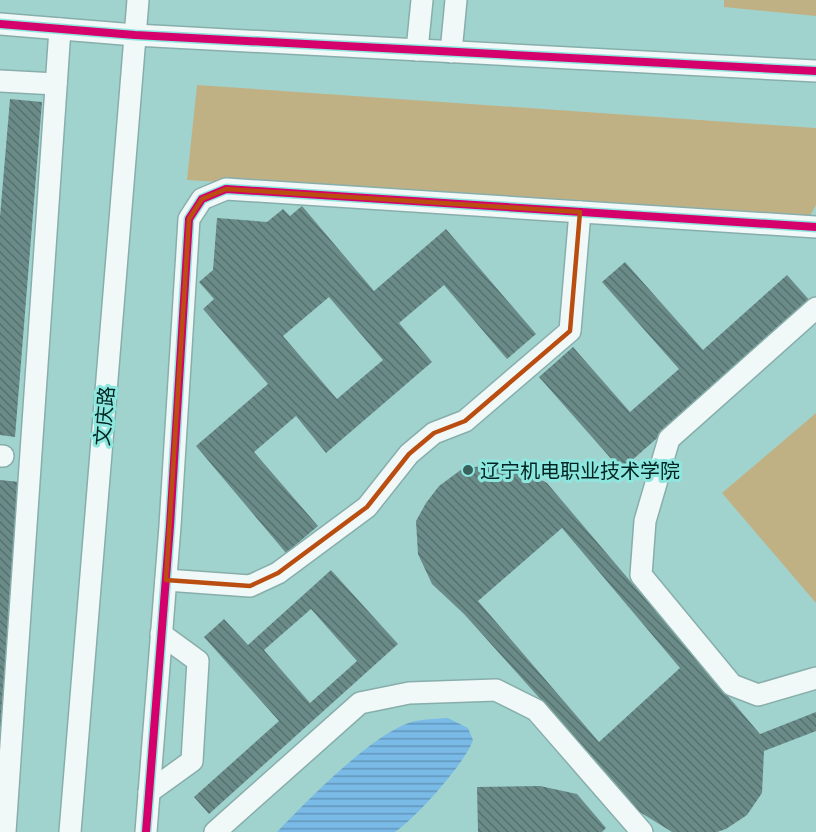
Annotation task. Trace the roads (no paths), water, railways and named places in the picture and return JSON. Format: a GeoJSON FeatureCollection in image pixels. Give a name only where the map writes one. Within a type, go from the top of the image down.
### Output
{"type":"FeatureCollection","features":[{"type":"Feature","properties":{"kind":"street","name":"文庆路"},"geometry":{"type":"LineString","coordinates":[[70,832],[138,0]]}},
{"type":"Feature","properties":{"kind":"street"},"geometry":{"type":"LineString","coordinates":[[417,50],[422,0]]}},
{"type":"Feature","properties":{"kind":"street"},"geometry":{"type":"LineString","coordinates":[[451,52],[456,0]]}},
{"type":"Feature","properties":{"kind":"street"},"geometry":{"type":"LineString","coordinates":[[0,24],[135,35],[816,71]]}},
{"type":"Feature","properties":{"kind":"street"},"geometry":{"type":"LineString","coordinates":[[5,832],[60,29]]}},
{"type":"Feature","properties":{"kind":"street"},"geometry":{"type":"LineString","coordinates":[[0,81],[56,84]]}},
{"type":"Feature","properties":{"kind":"street"},"geometry":{"type":"LineString","coordinates":[[146,832],[166,580],[189,219],[202,199],[226,189],[816,227]]}},
{"type":"Feature","properties":{"kind":"street"},"geometry":{"type":"LineString","coordinates":[[166,580],[250,586],[278,573],[367,507],[409,454],[434,433],[465,422],[570,331],[580,212]]}},
{"type":"Feature","properties":{"kind":"street"},"geometry":{"type":"LineString","coordinates":[[816,308],[669,439],[645,521],[641,575],[732,685],[758,695],[816,678]]}},
{"type":"Feature","properties":{"kind":"street"},"geometry":{"type":"LineString","coordinates":[[149,792],[192,761],[198,660],[162,634]]}},
{"type":"Feature","properties":{"kind":"street"},"geometry":{"type":"LineString","coordinates":[[215,832],[360,703],[409,693],[496,690],[536,710],[642,832]]}},
{"type":"Feature","properties":{"kind":"water"},"geometry":{"type":"Polygon","coordinates":[[[448,718],[468,728],[473,740],[461,762],[439,789],[415,815],[395,832],[277,832],[338,772],[373,743],[411,722],[448,718]]]}},
{"type":"Feature","properties":{"kind":"place","name":"辽宁机电职业技术学院"},"geometry":{"type":"Point","coordinates":[468,470]}}]}
